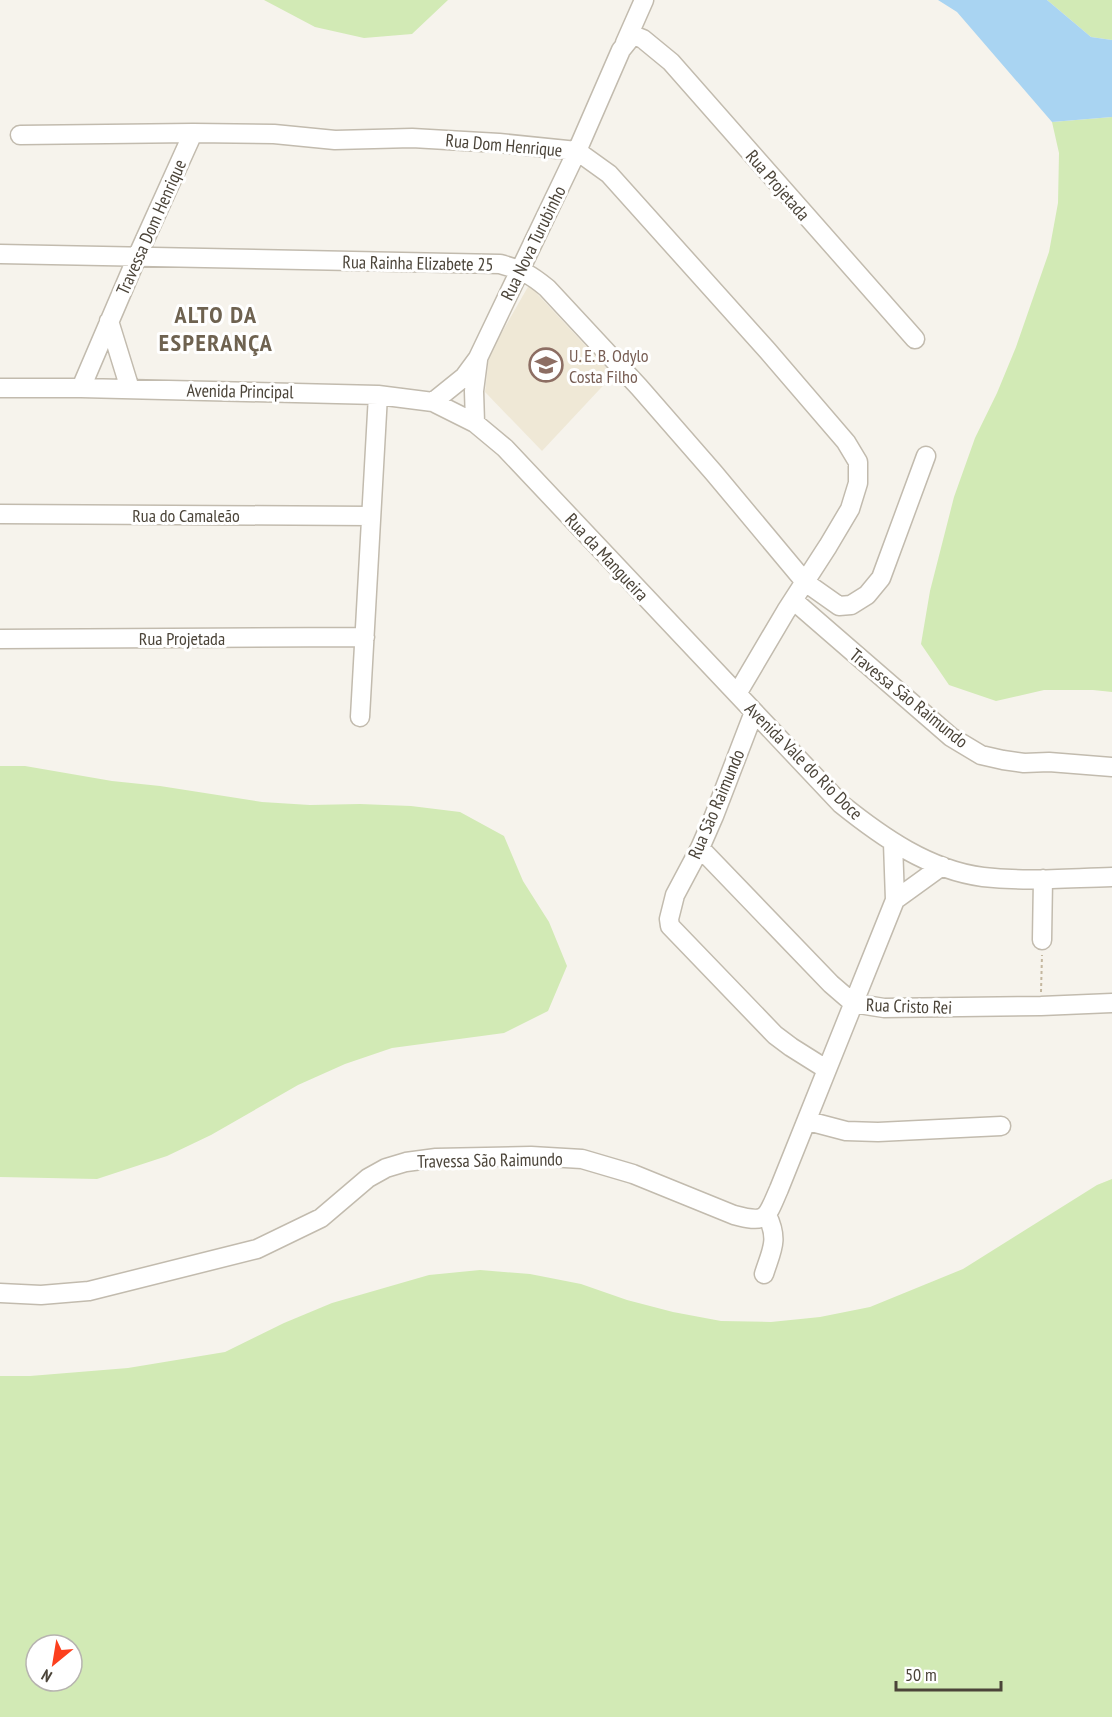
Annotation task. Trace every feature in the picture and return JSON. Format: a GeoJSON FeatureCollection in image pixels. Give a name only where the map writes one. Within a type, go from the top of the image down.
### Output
{"type":"FeatureCollection","features":[{"type":"Feature","properties":{"kind":"street","name":"Rua Nova Turubinho"},"geometry":{"type":"LineString","coordinates":[[433,402],[464,377],[478,358],[631,39],[644,0]]}},
{"type":"Feature","properties":{"kind":"street","name":"Rua Projetada"},"geometry":{"type":"LineString","coordinates":[[631,39],[671,62],[915,339]]}},
{"type":"Feature","properties":{"kind":"street","name":"Rua Dom Henrique"},"geometry":{"type":"LineString","coordinates":[[20,135],[193,133],[274,134],[335,140],[412,138],[499,143],[577,152],[609,174],[767,350],[846,442],[858,462],[858,483],[850,509],[805,582]]}},
{"type":"Feature","properties":{"kind":"street","name":"Travessa Dom Henrique"},"geometry":{"type":"LineString","coordinates":[[81,388],[193,133]]}},
{"type":"Feature","properties":{"kind":"street","name":"Rua Rainha Elizabete 25"},"geometry":{"type":"LineString","coordinates":[[0,254],[500,264],[520,269],[547,288],[639,387],[714,472],[805,582]]}},
{"type":"Feature","properties":{"kind":"street"},"geometry":{"type":"LineString","coordinates":[[109,321],[130,389]]}},
{"type":"Feature","properties":{"kind":"street","name":"Rua Nova Turubinho"},"geometry":{"type":"LineString","coordinates":[[475,423],[474,391],[478,358]]}},
{"type":"Feature","properties":{"kind":"street","name":"Avenida Principal"},"geometry":{"type":"LineString","coordinates":[[0,388],[378,395],[433,402],[475,423]]}},
{"type":"Feature","properties":{"kind":"street"},"geometry":{"type":"LineString","coordinates":[[360,717],[378,395]]}},
{"type":"Feature","properties":{"kind":"street","name":"Rua da Mangueira"},"geometry":{"type":"LineString","coordinates":[[475,423],[505,448],[736,694]]}},
{"type":"Feature","properties":{"kind":"street"},"geometry":{"type":"LineString","coordinates":[[736,694],[805,582],[839,606],[851,605],[867,595],[881,578],[926,456]]}},
{"type":"Feature","properties":{"kind":"street","name":"Rua do Camaleão"},"geometry":{"type":"LineString","coordinates":[[0,514],[371,516]]}},
{"type":"Feature","properties":{"kind":"street","name":"Travessa São Raimundo"},"geometry":{"type":"LineString","coordinates":[[793,600],[951,737],[981,755],[1003,760],[1112,767]]}},
{"type":"Feature","properties":{"kind":"street","name":"Rua Projetada"},"geometry":{"type":"LineString","coordinates":[[0,639],[364,637]]}},
{"type":"Feature","properties":{"kind":"street","name":"Avenida Vale do Rio Doce"},"geometry":{"type":"LineString","coordinates":[[736,694],[841,804],[869,826],[916,855],[942,866],[981,877],[1043,879],[1112,877]]}},
{"type":"Feature","properties":{"kind":"street","name":"Rua São Raimundo"},"geometry":{"type":"LineString","coordinates":[[754,712],[700,848],[675,895],[669,919],[670,926],[775,1035],[826,1069]]}},
{"type":"Feature","properties":{"kind":"street"},"geometry":{"type":"LineString","coordinates":[[764,1274],[774,1242],[772,1227],[767,1215],[808,1121],[826,1069],[895,900],[894,843]]}},
{"type":"Feature","properties":{"kind":"street","name":"Rua Cristo Rei"},"geometry":{"type":"LineString","coordinates":[[700,848],[831,984],[853,1003],[884,1008],[1112,1003]]}},
{"type":"Feature","properties":{"kind":"street"},"geometry":{"type":"LineString","coordinates":[[895,900],[942,866]]}},
{"type":"Feature","properties":{"kind":"street"},"geometry":{"type":"LineString","coordinates":[[1042,940],[1043,879]]}},
{"type":"Feature","properties":{"kind":"street"},"geometry":{"type":"LineString","coordinates":[[808,1121],[846,1131],[878,1132],[1001,1125]]}},
{"type":"Feature","properties":{"kind":"street","name":"Travessa São Raimundo"},"geometry":{"type":"LineString","coordinates":[[0,1293],[41,1295],[89,1291],[257,1249],[321,1218],[368,1178],[386,1168],[406,1162],[435,1158],[531,1156],[582,1159],[633,1174],[750,1220],[760,1219],[767,1215]]}},
{"type":"Feature","properties":{"kind":"path"},"geometry":{"type":"LineString","coordinates":[[1041,1006],[1042,940]]}},
{"type":"Feature","properties":{"kind":"shaded area","name":"U. E. B. Odylo Costa Filho"},"geometry":{"type":"Polygon","coordinates":[[[529,285],[613,375],[542,451],[485,392],[489,355],[529,285]]]}},
{"type":"Feature","properties":{"kind":"green space"},"geometry":{"type":"Polygon","coordinates":[[[264,0],[448,0],[412,34],[364,38],[315,27],[264,0]]]}},
{"type":"Feature","properties":{"kind":"green space"},"geometry":{"type":"Polygon","coordinates":[[[1047,0],[1112,0],[1112,40],[1091,37],[1047,0]]]}},
{"type":"Feature","properties":{"kind":"green space"},"geometry":{"type":"Polygon","coordinates":[[[1112,117],[1112,692],[1044,690],[996,701],[949,685],[921,644],[930,591],[954,497],[975,438],[1016,347],[1049,252],[1058,203],[1059,153],[1052,122],[1112,117]]]}},
{"type":"Feature","properties":{"kind":"green space"},"geometry":{"type":"Polygon","coordinates":[[[0,766],[25,766],[262,802],[411,806],[460,812],[504,836],[523,881],[549,922],[567,966],[548,1011],[504,1033],[392,1048],[345,1064],[298,1085],[211,1135],[167,1156],[97,1179],[0,1177],[0,766]]]}},
{"type":"Feature","properties":{"kind":"green space"},"geometry":{"type":"Polygon","coordinates":[[[1112,1179],[1112,1717],[0,1717],[0,1376],[30,1376],[128,1368],[225,1352],[284,1323],[332,1303],[429,1275],[480,1270],[530,1274],[581,1284],[627,1300],[673,1312],[721,1321],[771,1322],[820,1317],[870,1307],[963,1269],[1097,1185],[1112,1179]]]}},
{"type":"Feature","properties":{"kind":"water"},"geometry":{"type":"Polygon","coordinates":[[[938,0],[1047,0],[1091,37],[1112,40],[1112,117],[1052,122],[957,12],[938,0]]]}},
{"type":"Feature","properties":{"kind":"place","name":"U. E. B. Odylo Costa Filho"},"geometry":{"type":"Point","coordinates":[546,365]}},
{"type":"Feature","properties":{"kind":"district","name":"ALTO DA ESPERANÇA"},"geometry":{"type":"Point","coordinates":[216,328]}}]}
